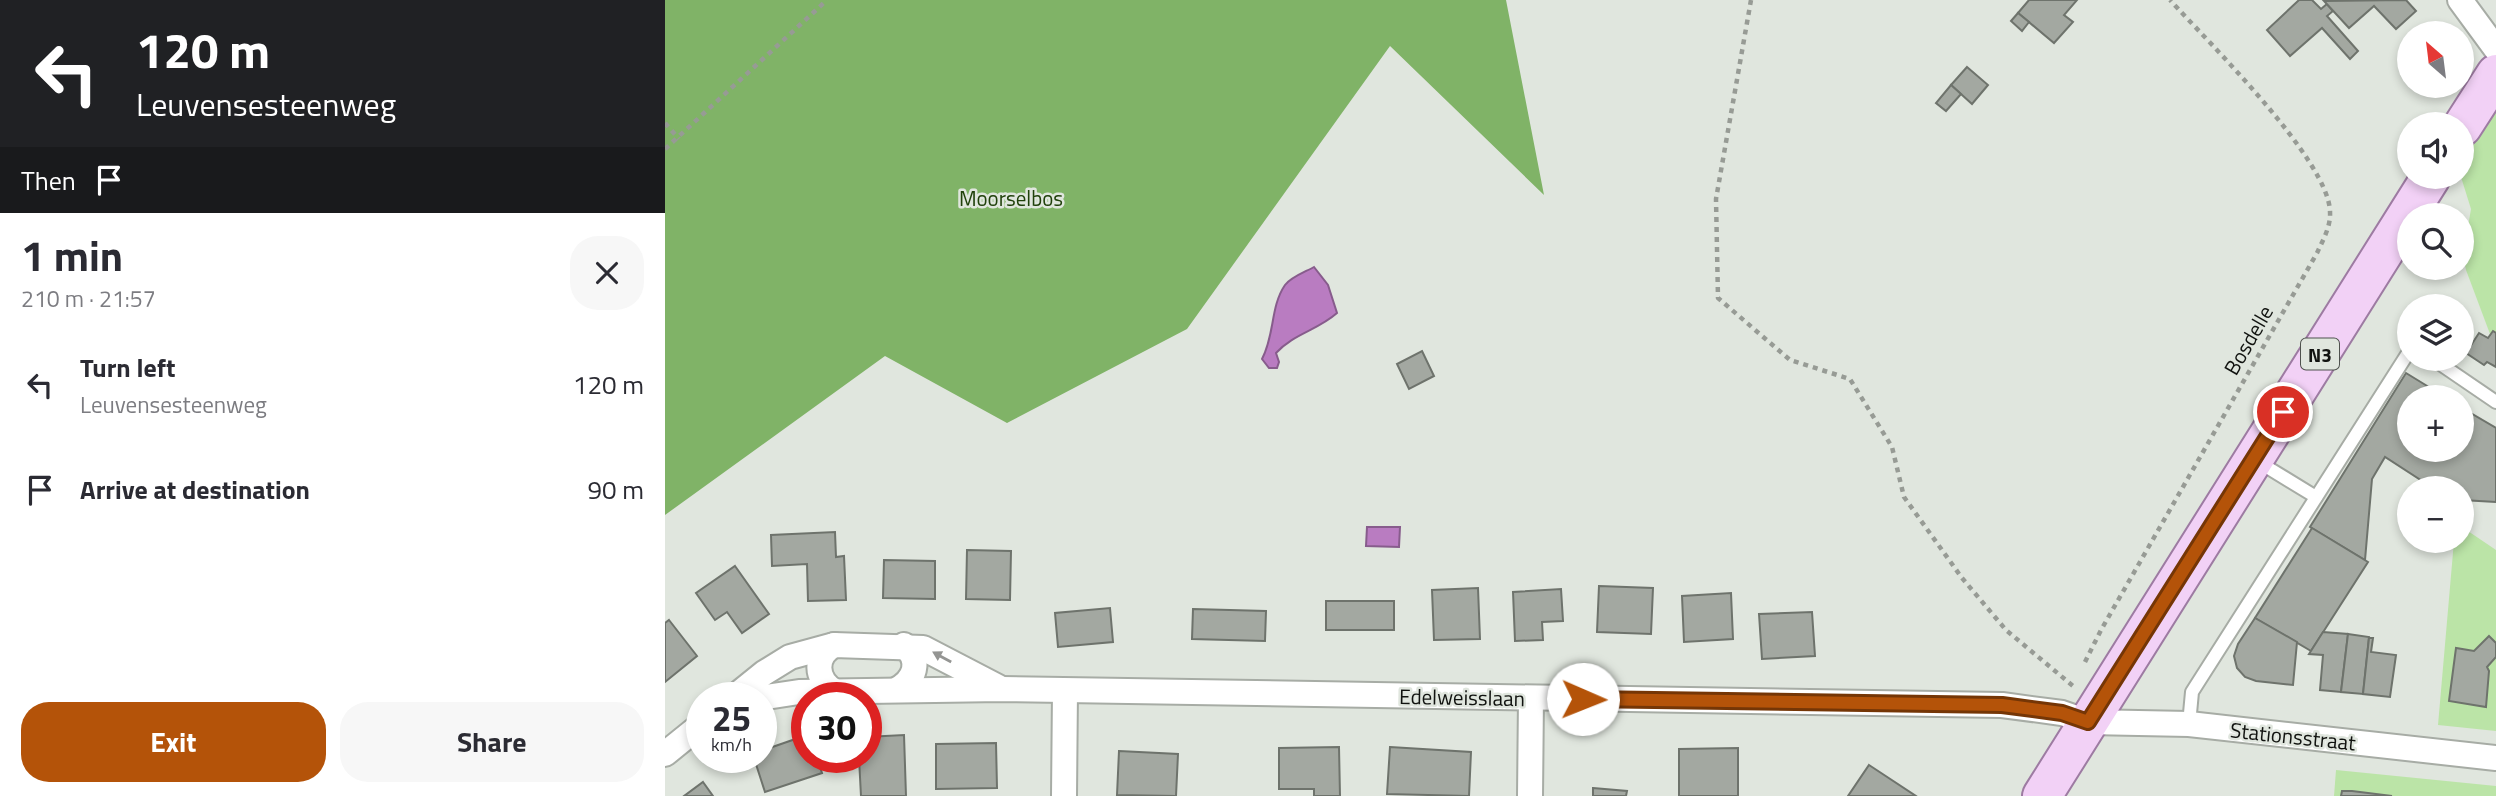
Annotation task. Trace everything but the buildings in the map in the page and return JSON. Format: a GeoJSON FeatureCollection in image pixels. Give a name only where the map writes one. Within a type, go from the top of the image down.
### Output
{"type":"FeatureCollection","features":[{"type":"Feature","properties":{"kind":"main road"},"geometry":{"type":"LineString","coordinates":[[2472,112],[2496,74]]}},
{"type":"Feature","properties":{"kind":"main road","name":"N3"},"geometry":{"type":"LineString","coordinates":[[2042,796],[2084,707],[2254,459],[2423,189]]}},
{"type":"Feature","properties":{"kind":"street"},"geometry":{"type":"LineString","coordinates":[[2460,0],[2496,49]]}},
{"type":"Feature","properties":{"kind":"street","name":"Edelweisslaan"},"geometry":{"type":"LineString","coordinates":[[753,682],[790,657],[834,645],[904,645],[932,651],[1002,689]]}},
{"type":"Feature","properties":{"kind":"street"},"geometry":{"type":"LineString","coordinates":[[823,682],[819,668],[823,654],[834,645]]}},
{"type":"Feature","properties":{"kind":"street"},"geometry":{"type":"LineString","coordinates":[[896,690],[909,683],[915,670],[913,656],[904,645]]}},
{"type":"Feature","properties":{"kind":"street","name":"Edelweisslaan"},"geometry":{"type":"LineString","coordinates":[[882,690],[1002,689],[2002,705],[2062,713],[2084,707]]}},
{"type":"Feature","properties":{"kind":"street"},"geometry":{"type":"LineString","coordinates":[[1064,796],[1065,691]]}},
{"type":"Feature","properties":{"kind":"street"},"geometry":{"type":"LineString","coordinates":[[1530,796],[1531,698]]}},
{"type":"Feature","properties":{"kind":"street","name":"Stationsstraat"},"geometry":{"type":"LineString","coordinates":[[2084,707],[2189,724],[2496,758]]}},
{"type":"Feature","properties":{"kind":"street"},"geometry":{"type":"LineString","coordinates":[[665,754],[686,737]]}},
{"type":"Feature","properties":{"kind":"lane"},"geometry":{"type":"LineString","coordinates":[[2189,724],[2192,692],[2397,370]]}},
{"type":"Feature","properties":{"kind":"lane"},"geometry":{"type":"LineString","coordinates":[[2451,371],[2496,402]]}},
{"type":"Feature","properties":{"kind":"lane"},"geometry":{"type":"LineString","coordinates":[[2254,459],[2316,497]]}},
{"type":"Feature","properties":{"kind":"path"},"geometry":{"type":"LineString","coordinates":[[665,149],[827,0]]}},
{"type":"Feature","properties":{"kind":"path"},"geometry":{"type":"LineString","coordinates":[[1751,0],[1716,199],[1718,298],[1790,360],[1850,379],[1892,447],[1904,497],[1962,578],[2006,630],[2084,707]]}},
{"type":"Feature","properties":{"kind":"path","name":"Bosdelle"},"geometry":{"type":"LineString","coordinates":[[2083,671],[2101,629],[2317,253],[2329,222],[2326,193],[2304,152],[2170,0]]}},
{"type":"Feature","properties":{"kind":"path"},"geometry":{"type":"LineString","coordinates":[[665,123],[678,139]]}},
{"type":"Feature","properties":{"kind":"path"},"geometry":{"type":"LineString","coordinates":[[2081,679],[2084,707]]}},
{"type":"Feature","properties":{"kind":"green space","name":"Moorselbos"},"geometry":{"type":"Polygon","coordinates":[[[665,0],[1506,0],[1544,195],[1390,46],[1187,329],[1007,423],[885,356],[665,515],[665,0]]]}},
{"type":"Feature","properties":{"kind":"green space"},"geometry":{"type":"Polygon","coordinates":[[[2496,104],[2496,350],[2470,280],[2474,280],[2474,203],[2469,203],[2465,189],[2474,189],[2474,138],[2496,104]]]}},
{"type":"Feature","properties":{"kind":"green space"},"geometry":{"type":"Polygon","coordinates":[[[2474,535],[2496,550],[2496,731],[2438,725],[2453,553],[2474,553],[2474,535]]]}},
{"type":"Feature","properties":{"kind":"green space"},"geometry":{"type":"Polygon","coordinates":[[[2336,770],[2496,786],[2496,796],[2334,796],[2336,770]]]}},
{"type":"Feature","properties":{"kind":"shaded area"},"geometry":{"type":"Polygon","coordinates":[[[1314,267],[1328,285],[1337,313],[1283,347],[1276,353],[1279,362],[1277,368],[1269,368],[1262,359],[1280,294],[1291,280],[1314,267]]]}},
{"type":"Feature","properties":{"kind":"shaded area"},"geometry":{"type":"Polygon","coordinates":[[[1367,527],[1400,527],[1399,547],[1366,546],[1367,527]]]}},
{"type":"Feature","properties":{"kind":"route"},"geometry":{"type":"LineString","coordinates":[[1583,699],[2002,705],[2062,713],[2088,722],[2283,412]]}}]}
